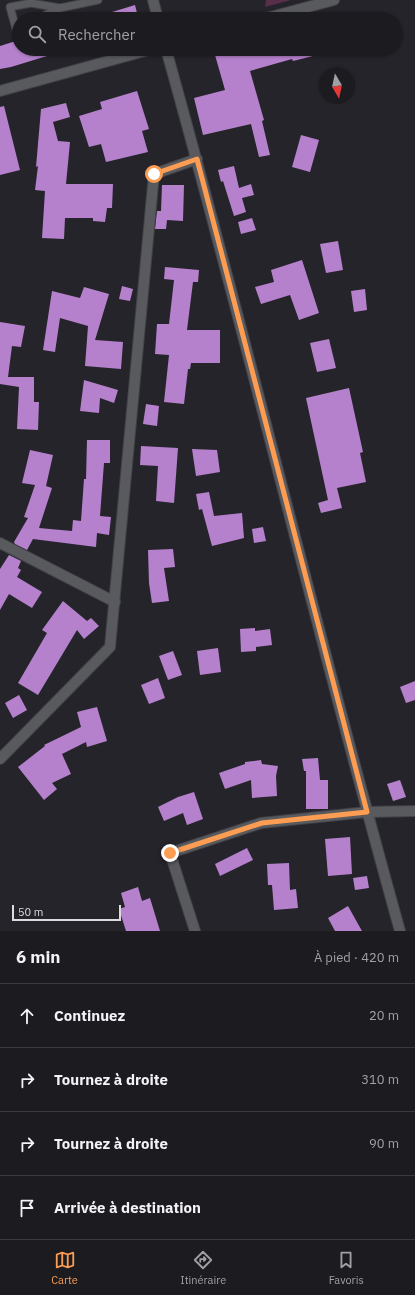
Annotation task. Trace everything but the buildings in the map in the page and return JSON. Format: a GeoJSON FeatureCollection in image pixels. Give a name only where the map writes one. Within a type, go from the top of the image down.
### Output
{"type":"FeatureCollection","features":[{"type":"Feature","properties":{"kind":"street"},"geometry":{"type":"LineString","coordinates":[[152,0],[156,12]]}},
{"type":"Feature","properties":{"kind":"street"},"geometry":{"type":"LineString","coordinates":[[289,12],[334,0]]}},
{"type":"Feature","properties":{"kind":"street"},"geometry":{"type":"LineString","coordinates":[[0,90],[126,56]]}},
{"type":"Feature","properties":{"kind":"street"},"geometry":{"type":"LineString","coordinates":[[168,56],[197,159],[367,812],[400,931]]}},
{"type":"Feature","properties":{"kind":"street"},"geometry":{"type":"LineString","coordinates":[[0,759],[110,647],[154,174],[197,159]]}},
{"type":"Feature","properties":{"kind":"street"},"geometry":{"type":"LineString","coordinates":[[0,543],[115,602]]}},
{"type":"Feature","properties":{"kind":"street"},"geometry":{"type":"LineString","coordinates":[[196,931],[170,853],[262,823],[367,812],[415,811]]}},
{"type":"Feature","properties":{"kind":"lane"},"geometry":{"type":"LineString","coordinates":[[52,12],[60,8],[98,0]]}},
{"type":"Feature","properties":{"kind":"lane"},"geometry":{"type":"LineString","coordinates":[[12,14],[10,7],[31,3],[60,8]]}},
{"type":"Feature","properties":{"kind":"shaded area"},"geometry":{"type":"Polygon","coordinates":[[[266,0],[291,0],[265,7],[266,0]]]}},
{"type":"Feature","properties":{"kind":"route"},"geometry":{"type":"LineString","coordinates":[[154,174],[197,159],[367,812],[262,823],[170,853]]}}]}
